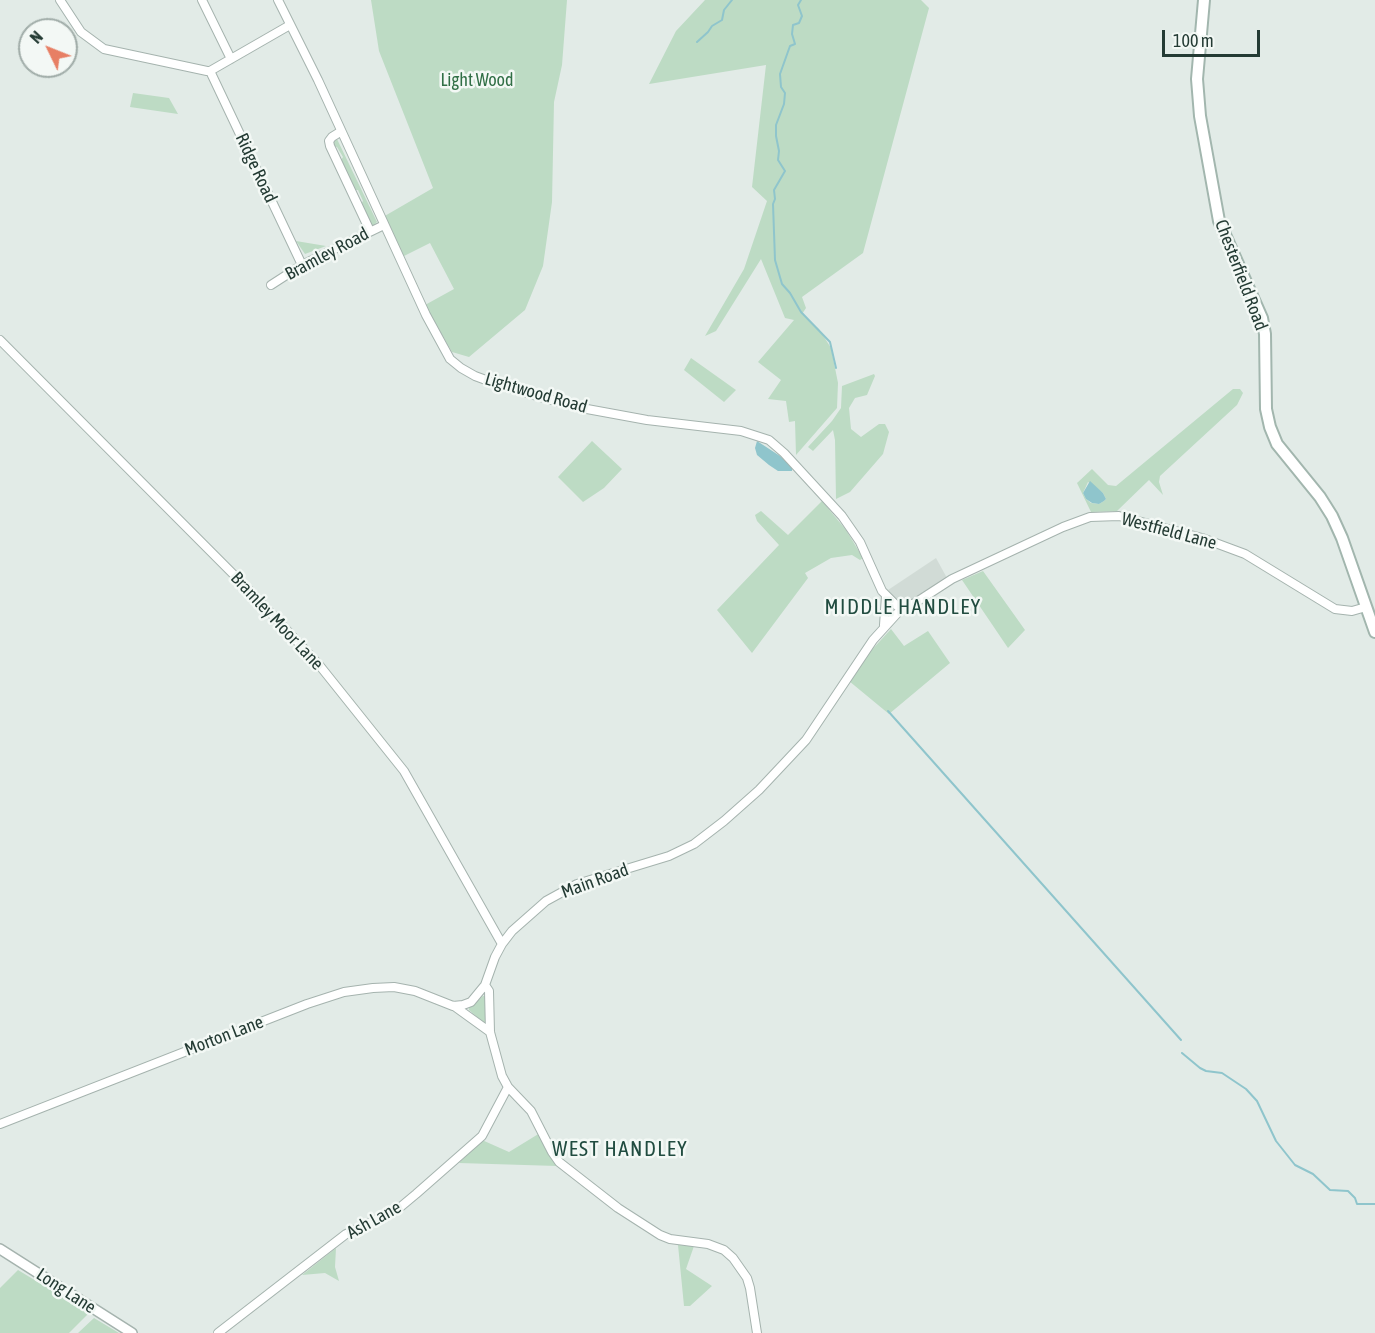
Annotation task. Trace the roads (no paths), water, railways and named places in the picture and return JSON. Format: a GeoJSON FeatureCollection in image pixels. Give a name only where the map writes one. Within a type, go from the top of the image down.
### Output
{"type":"FeatureCollection","features":[{"type":"Feature","properties":{"kind":"main road","name":"Chesterfield Road"},"geometry":{"type":"LineString","coordinates":[[1204,0],[1197,79],[1200,116],[1219,221],[1262,318],[1265,334],[1266,409],[1270,427],[1277,444],[1320,497],[1332,516],[1375,632]]}},
{"type":"Feature","properties":{"kind":"street"},"geometry":{"type":"LineString","coordinates":[[60,0],[81,32],[104,49],[210,71],[290,26]]}},
{"type":"Feature","properties":{"kind":"street"},"geometry":{"type":"LineString","coordinates":[[202,0],[231,59]]}},
{"type":"Feature","properties":{"kind":"street","name":"Lightwood Road"},"geometry":{"type":"LineString","coordinates":[[278,0],[314,72],[443,350],[450,359],[461,368],[494,383],[581,407],[647,420],[741,432],[769,441],[784,453],[842,516],[860,542],[886,596]]}},
{"type":"Feature","properties":{"kind":"street","name":"Ridge Road"},"geometry":{"type":"LineString","coordinates":[[210,71],[302,265]]}},
{"type":"Feature","properties":{"kind":"street"},"geometry":{"type":"LineString","coordinates":[[340,132],[329,141],[330,146],[370,231]]}},
{"type":"Feature","properties":{"kind":"street","name":"Bramley Road"},"geometry":{"type":"LineString","coordinates":[[271,285],[302,265],[384,225]]}},
{"type":"Feature","properties":{"kind":"street","name":"Bramley Moor Lane"},"geometry":{"type":"LineString","coordinates":[[0,340],[261,602],[320,666],[404,771],[502,944]]}},
{"type":"Feature","properties":{"kind":"street","name":"Westfield Lane"},"geometry":{"type":"LineString","coordinates":[[903,607],[915,603],[952,579],[1063,527],[1090,517],[1103,516],[1119,516],[1227,546],[1269,567],[1335,609],[1352,611],[1366,607]]}},
{"type":"Feature","properties":{"kind":"street"},"geometry":{"type":"LineString","coordinates":[[886,596],[897,606],[903,607]]}},
{"type":"Feature","properties":{"kind":"street"},"geometry":{"type":"LineString","coordinates":[[884,627],[886,596]]}},
{"type":"Feature","properties":{"kind":"street","name":"Main Road"},"geometry":{"type":"LineString","coordinates":[[756,1333],[747,1278],[733,1258],[716,1246],[670,1239],[660,1235],[595,1190],[560,1162],[552,1152],[531,1111],[508,1087],[502,1076],[490,1032],[489,991],[485,985],[495,957],[512,931],[563,890],[594,877],[669,856],[693,844],[724,821],[759,790],[806,740],[873,640],[903,607]]}},
{"type":"Feature","properties":{"kind":"street"},"geometry":{"type":"LineString","coordinates":[[453,1006],[471,1002],[485,985]]}},
{"type":"Feature","properties":{"kind":"street","name":"Morton Lane"},"geometry":{"type":"LineString","coordinates":[[0,1124],[307,1004],[344,992],[394,987],[415,991],[453,1006],[490,1032]]}},
{"type":"Feature","properties":{"kind":"street","name":"Ash Lane"},"geometry":{"type":"LineString","coordinates":[[218,1333],[346,1234],[398,1209],[416,1194],[482,1136],[508,1087]]}},
{"type":"Feature","properties":{"kind":"street","name":"Long Lane"},"geometry":{"type":"LineString","coordinates":[[0,1249],[132,1333]]}},
{"type":"Feature","properties":{"kind":"water"},"geometry":{"type":"Polygon","coordinates":[[[757,441],[780,456],[792,467],[792,471],[778,471],[757,455],[755,448],[757,441]]]}},
{"type":"Feature","properties":{"kind":"water"},"geometry":{"type":"Polygon","coordinates":[[[1090,481],[1106,499],[1099,504],[1086,499],[1083,493],[1090,481]]]}},
{"type":"Feature","properties":{"kind":"waterway"},"geometry":{"type":"LineString","coordinates":[[697,42],[712,26],[722,20],[724,10],[732,0]]}},
{"type":"Feature","properties":{"kind":"waterway"},"geometry":{"type":"LineString","coordinates":[[801,0],[798,5],[802,16],[799,23],[793,25],[792,34],[795,44],[790,46],[780,74],[781,87],[785,93],[784,104],[776,125],[776,136],[778,160],[785,171],[774,190],[775,260],[782,284],[801,312],[830,342],[836,368]]}},
{"type":"Feature","properties":{"kind":"waterway"},"geometry":{"type":"LineString","coordinates":[[888,711],[1181,1040]]}},
{"type":"Feature","properties":{"kind":"waterway"},"geometry":{"type":"LineString","coordinates":[[1182,1053],[1200,1068],[1222,1073],[1246,1089],[1257,1101],[1276,1141],[1295,1165],[1313,1174],[1330,1190],[1348,1191],[1357,1204],[1375,1204]]}},
{"type":"Feature","properties":{"kind":"district","name":"MIDDLE HANDLEY"},"geometry":{"type":"Point","coordinates":[903,607]}},
{"type":"Feature","properties":{"kind":"district","name":"WEST HANDLEY"},"geometry":{"type":"Point","coordinates":[620,1149]}},
{"type":"Feature","properties":{"kind":"park label","name":"Light Wood"},"geometry":{"type":"Point","coordinates":[477,80]}}]}
